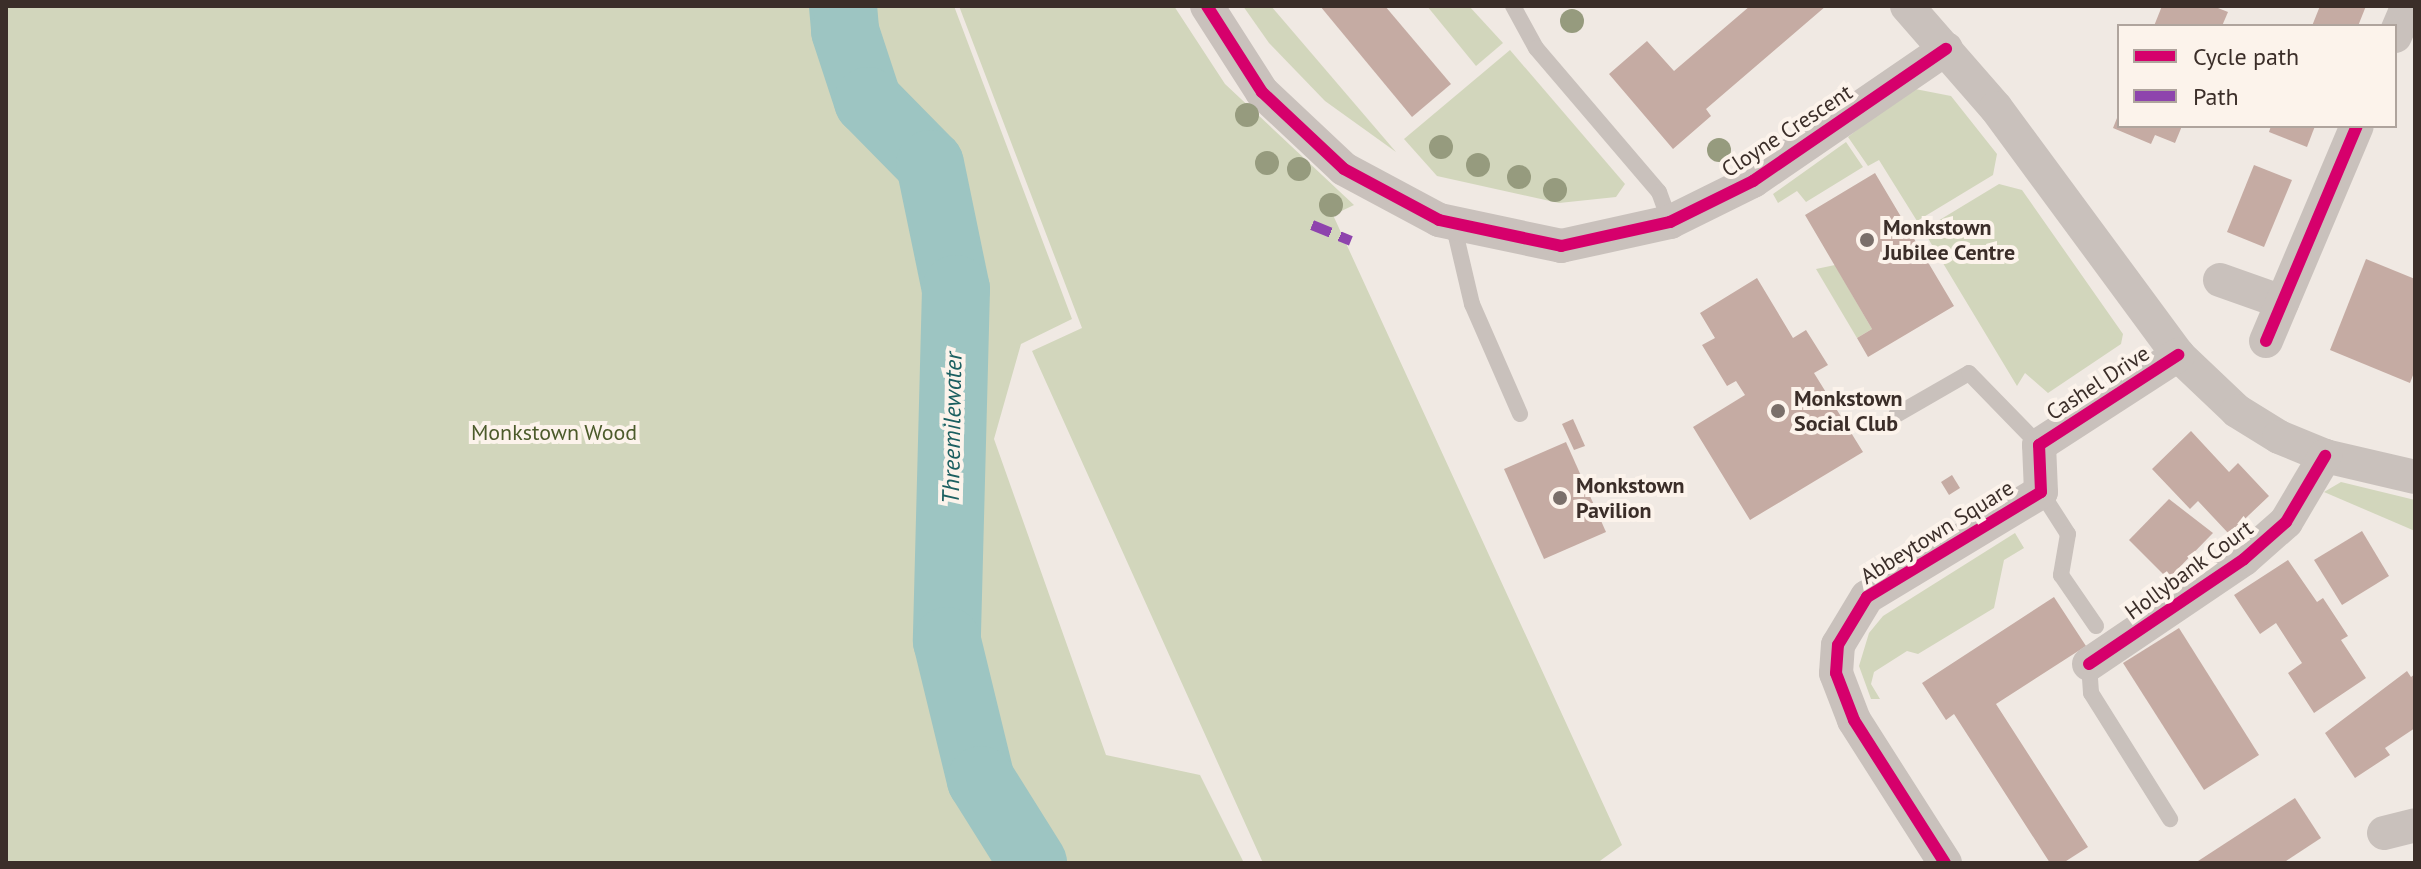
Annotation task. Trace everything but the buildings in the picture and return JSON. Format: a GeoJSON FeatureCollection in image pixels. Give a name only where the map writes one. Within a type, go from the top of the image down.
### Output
{"type":"FeatureCollection","features":[{"type":"Feature","properties":{"kind":"street","name":"Cloyne Crescent"},"geometry":{"type":"LineString","coordinates":[[1207,6],[1262,92],[1344,169],[1439,220],[1561,246],[1670,222],[1753,181],[1946,49]]}},
{"type":"Feature","properties":{"kind":"street","name":"Cashel Drive"},"geometry":{"type":"LineString","coordinates":[[1907,6],[2006,121],[2178,355],[2237,411],[2279,437],[2325,456],[2415,477]]}},
{"type":"Feature","properties":{"kind":"street"},"geometry":{"type":"LineString","coordinates":[[2397,32],[2412,6]]}},
{"type":"Feature","properties":{"kind":"street"},"geometry":{"type":"LineString","coordinates":[[2266,341],[2356,128]]}},
{"type":"Feature","properties":{"kind":"street"},"geometry":{"type":"LineString","coordinates":[[2220,280],[2282,302]]}},
{"type":"Feature","properties":{"kind":"street","name":"Cashel Drive"},"geometry":{"type":"LineString","coordinates":[[2041,492],[2039,445],[2178,355]]}},
{"type":"Feature","properties":{"kind":"street","name":"Hollybank Court"},"geometry":{"type":"LineString","coordinates":[[2089,664],[2244,559],[2286,522],[2325,456]]}},
{"type":"Feature","properties":{"kind":"street","name":"Abbeytown Square"},"geometry":{"type":"LineString","coordinates":[[1945,863],[1854,720],[1836,673],[1838,645],[1867,597],[2041,492]]}},
{"type":"Feature","properties":{"kind":"lane"},"geometry":{"type":"LineString","coordinates":[[1513,6],[1536,48],[1659,192],[1670,222]]}},
{"type":"Feature","properties":{"kind":"lane"},"geometry":{"type":"LineString","coordinates":[[1460,224],[1456,236],[1472,304],[1520,414]]}},
{"type":"Feature","properties":{"kind":"lane"},"geometry":{"type":"LineString","coordinates":[[1896,415],[1969,373],[2039,445]]}},
{"type":"Feature","properties":{"kind":"lane"},"geometry":{"type":"LineString","coordinates":[[2041,492],[2068,534],[2061,575],[2096,626]]}},
{"type":"Feature","properties":{"kind":"lane"},"geometry":{"type":"LineString","coordinates":[[2089,664],[2091,693],[2170,819]]}},
{"type":"Feature","properties":{"kind":"green space","name":"Monkstown Wood"},"geometry":{"type":"Polygon","coordinates":[[[6,6],[954,6],[1072,319],[1021,344],[994,439],[1106,755],[1200,775],[1244,863],[6,863],[6,6]]]}},
{"type":"Feature","properties":{"kind":"green space"},"geometry":{"type":"Polygon","coordinates":[[[959,6],[1174,6],[1225,84],[1354,205],[1333,215],[1622,845],[1597,863],[1263,863],[1032,351],[1082,328],[959,6]]]}},
{"type":"Feature","properties":{"kind":"green space"},"geometry":{"type":"Polygon","coordinates":[[[1243,6],[1271,6],[1396,152],[1325,101],[1269,43],[1243,6]]]}},
{"type":"Feature","properties":{"kind":"green space"},"geometry":{"type":"Polygon","coordinates":[[[1427,6],[1469,6],[1503,43],[1476,66],[1427,6]]]}},
{"type":"Feature","properties":{"kind":"green space"},"geometry":{"type":"Polygon","coordinates":[[[1510,50],[1625,184],[1616,197],[1559,203],[1437,176],[1404,139],[1510,50]]]}},
{"type":"Feature","properties":{"kind":"green space"},"geometry":{"type":"Polygon","coordinates":[[[1910,88],[1951,96],[1997,154],[1993,175],[1917,221],[1879,160],[1868,166],[1848,137],[1910,88]]]}},
{"type":"Feature","properties":{"kind":"green space"},"geometry":{"type":"Polygon","coordinates":[[[1846,142],[1863,167],[1806,202],[1797,191],[1778,203],[1773,194],[1846,142]]]}},
{"type":"Feature","properties":{"kind":"green space"},"geometry":{"type":"Polygon","coordinates":[[[1999,184],[2022,190],[2123,334],[2121,344],[2048,393],[2025,373],[2017,386],[1923,230],[1999,184]]]}},
{"type":"Feature","properties":{"kind":"green space"},"geometry":{"type":"Polygon","coordinates":[[[1835,265],[1872,329],[1857,338],[1816,269],[1835,265]]]}},
{"type":"Feature","properties":{"kind":"green space"},"geometry":{"type":"Polygon","coordinates":[[[2341,482],[2415,500],[2415,531],[2324,492],[2341,482]]]}},
{"type":"Feature","properties":{"kind":"green space"},"geometry":{"type":"Polygon","coordinates":[[[2015,533],[2024,548],[2004,560],[1994,608],[1918,654],[1907,651],[1874,672],[1871,684],[1880,699],[1871,699],[1859,666],[1869,633],[1883,616],[2015,533]]]}},
{"type":"Feature","properties":{"kind":"waterway","name":"Threemilewater"},"geometry":{"type":"LineString","coordinates":[[843,6],[845,31],[868,101],[930,164],[956,289],[947,641],[981,780],[1033,863]]}},
{"type":"Feature","properties":{"kind":"marked path"},"geometry":{"type":"LineString","coordinates":[[1312,225],[1351,241]]}},
{"type":"Feature","properties":{"kind":"cycle path"},"geometry":{"type":"LineString","coordinates":[[1207,6],[1262,92],[1344,169],[1439,220],[1561,246],[1670,222],[1753,181],[1946,49]]}},
{"type":"Feature","properties":{"kind":"cycle path"},"geometry":{"type":"LineString","coordinates":[[2266,341],[2356,128]]}},
{"type":"Feature","properties":{"kind":"cycle path"},"geometry":{"type":"LineString","coordinates":[[1945,863],[1854,720],[1836,673],[1838,645],[1867,597],[2041,492],[2039,445],[2178,355]]}},
{"type":"Feature","properties":{"kind":"cycle path"},"geometry":{"type":"LineString","coordinates":[[2089,664],[2244,559],[2286,522],[2325,456]]}},
{"type":"Feature","properties":{"kind":"place","name":"Monkstown Jubilee Centre"},"geometry":{"type":"Point","coordinates":[1867,240]}},
{"type":"Feature","properties":{"kind":"place","name":"Monkstown Social Club"},"geometry":{"type":"Point","coordinates":[1778,411]}},
{"type":"Feature","properties":{"kind":"place","name":"Monkstown Pavilion"},"geometry":{"type":"Point","coordinates":[1560,498]}}]}
